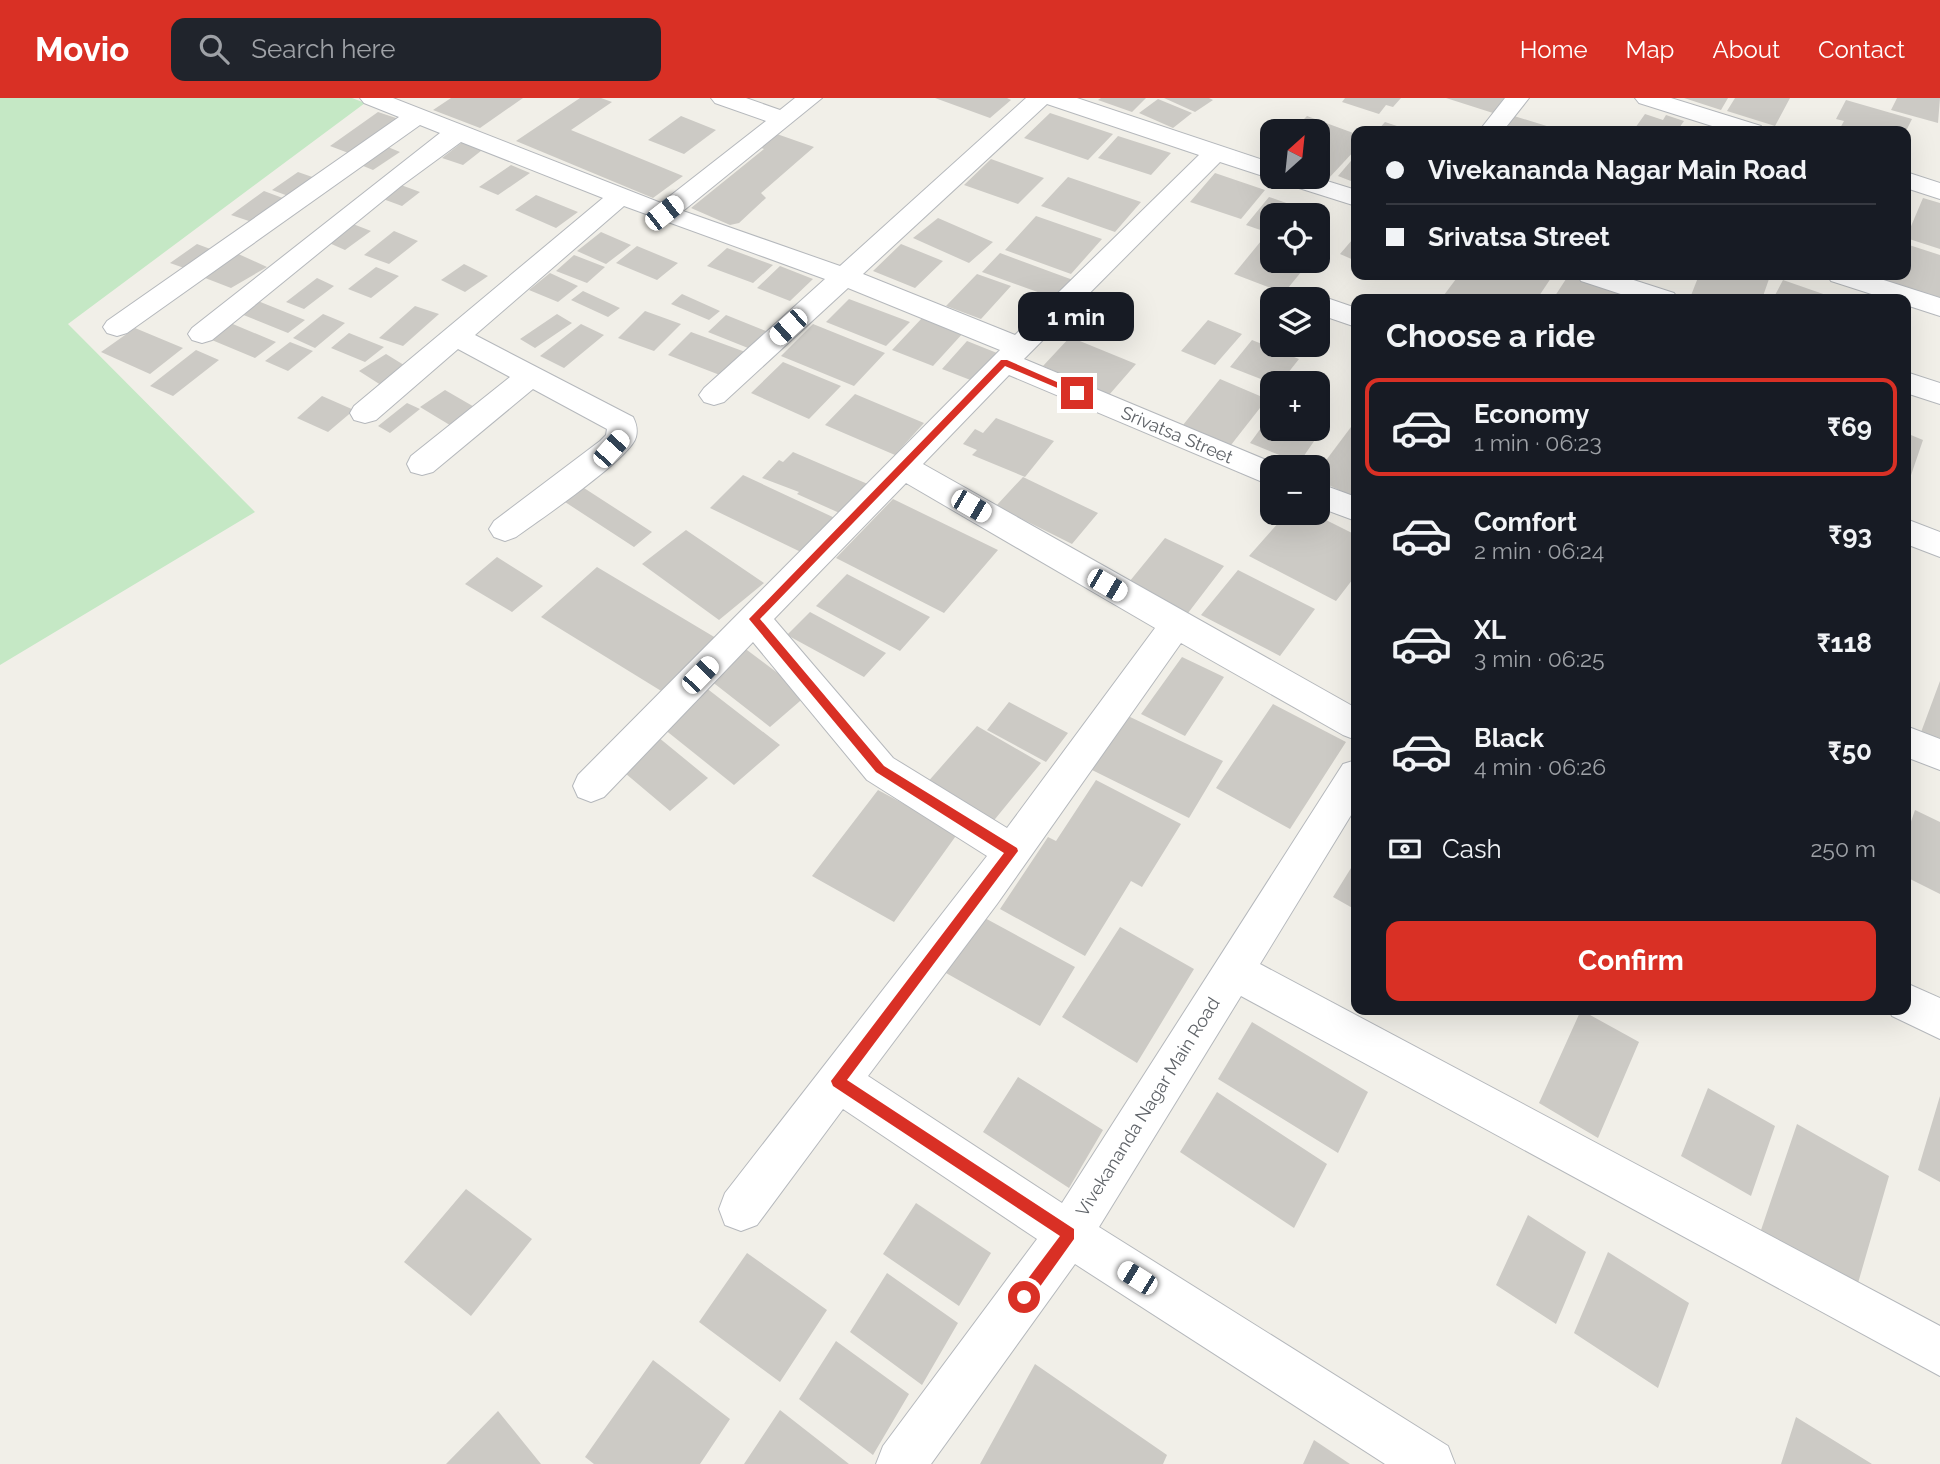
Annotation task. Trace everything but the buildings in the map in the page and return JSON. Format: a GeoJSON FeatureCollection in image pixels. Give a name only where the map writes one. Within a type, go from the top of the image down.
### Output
{"type":"FeatureCollection","features":[{"type":"Feature","properties":{"kind":"street","name":"Srivatsa Street"},"geometry":{"type":"LineString","coordinates":[[372,98],[664,213],[844,276],[1260,469]]}},
{"type":"Feature","properties":{"kind":"street"},"geometry":{"type":"LineString","coordinates":[[723,98],[783,118]]}},
{"type":"Feature","properties":{"kind":"street"},"geometry":{"type":"LineString","coordinates":[[664,213],[810,98]]}},
{"type":"Feature","properties":{"kind":"street"},"geometry":{"type":"LineString","coordinates":[[714,395],[1040,98]]}},
{"type":"Feature","properties":{"kind":"street"},"geometry":{"type":"LineString","coordinates":[[1052,98],[1260,167]]}},
{"type":"Feature","properties":{"kind":"street"},"geometry":{"type":"LineString","coordinates":[[1495,126],[1517,98]]}},
{"type":"Feature","properties":{"kind":"street"},"geometry":{"type":"LineString","coordinates":[[1647,98],[1736,126]]}},
{"type":"Feature","properties":{"kind":"street"},"geometry":{"type":"LineString","coordinates":[[117,327],[417,116]]}},
{"type":"Feature","properties":{"kind":"street"},"geometry":{"type":"LineString","coordinates":[[201,334],[392,181],[458,132]]}},
{"type":"Feature","properties":{"kind":"street"},"geometry":{"type":"LineString","coordinates":[[591,786],[1012,355],[1215,153]]}},
{"type":"Feature","properties":{"kind":"street"},"geometry":{"type":"LineString","coordinates":[[1911,182],[1940,191]]}},
{"type":"Feature","properties":{"kind":"street"},"geometry":{"type":"LineString","coordinates":[[1328,189],[1351,196]]}},
{"type":"Feature","properties":{"kind":"street"},"geometry":{"type":"LineString","coordinates":[[365,413],[621,196]]}},
{"type":"Feature","properties":{"kind":"street"},"geometry":{"type":"LineString","coordinates":[[1610,280],[1656,292]]}},
{"type":"Feature","properties":{"kind":"street"},"geometry":{"type":"LineString","coordinates":[[1856,280],[1900,294]]}},
{"type":"Feature","properties":{"kind":"street"},"geometry":{"type":"LineString","coordinates":[[1911,298],[1940,307]]}},
{"type":"Feature","properties":{"kind":"street"},"geometry":{"type":"LineString","coordinates":[[1330,308],[1351,316]]}},
{"type":"Feature","properties":{"kind":"street"},"geometry":{"type":"LineString","coordinates":[[455,336],[622,424],[621,438],[611,449],[505,529]]}},
{"type":"Feature","properties":{"kind":"street"},"geometry":{"type":"LineString","coordinates":[[422,464],[530,376]]}},
{"type":"Feature","properties":{"kind":"street"},"geometry":{"type":"LineString","coordinates":[[1911,384],[1940,394]]}},
{"type":"Feature","properties":{"kind":"street"},"geometry":{"type":"LineString","coordinates":[[903,467],[1351,722]]}},
{"type":"Feature","properties":{"kind":"street"},"geometry":{"type":"LineString","coordinates":[[1330,499],[1351,508]]}},
{"type":"Feature","properties":{"kind":"street"},"geometry":{"type":"LineString","coordinates":[[1911,533],[1940,545]]}},
{"type":"Feature","properties":{"kind":"street"},"geometry":{"type":"LineString","coordinates":[[754,619],[880,769],[1012,851]]}},
{"type":"Feature","properties":{"kind":"street"},"geometry":{"type":"LineString","coordinates":[[741,1209],[1012,851],[1175,624]]}},
{"type":"Feature","properties":{"kind":"street"},"geometry":{"type":"LineString","coordinates":[[1911,743],[1940,755]]}},
{"type":"Feature","properties":{"kind":"street","name":"Vivekananda Nagar Main Road"},"geometry":{"type":"LineString","coordinates":[[901,1464],[1069,1234],[1351,783]]}},
{"type":"Feature","properties":{"kind":"street"},"geometry":{"type":"LineString","coordinates":[[1232,970],[1940,1352]]}},
{"type":"Feature","properties":{"kind":"street"},"geometry":{"type":"LineString","coordinates":[[1911,1004],[1940,1019]]}},
{"type":"Feature","properties":{"kind":"street"},"geometry":{"type":"LineString","coordinates":[[838,1081],[1069,1234],[1430,1464]]}},
{"type":"Feature","properties":{"kind":"green space"},"geometry":{"type":"Polygon","coordinates":[[[0,98],[352,98],[365,103],[68,324],[255,512],[0,665],[0,98]]]}},
{"type":"Feature","properties":{"kind":"route"},"geometry":{"type":"LineString","coordinates":[[1024,1297],[1069,1234],[838,1081],[1012,851],[880,769],[754,619],[1004,362],[1077,393]]}}]}
